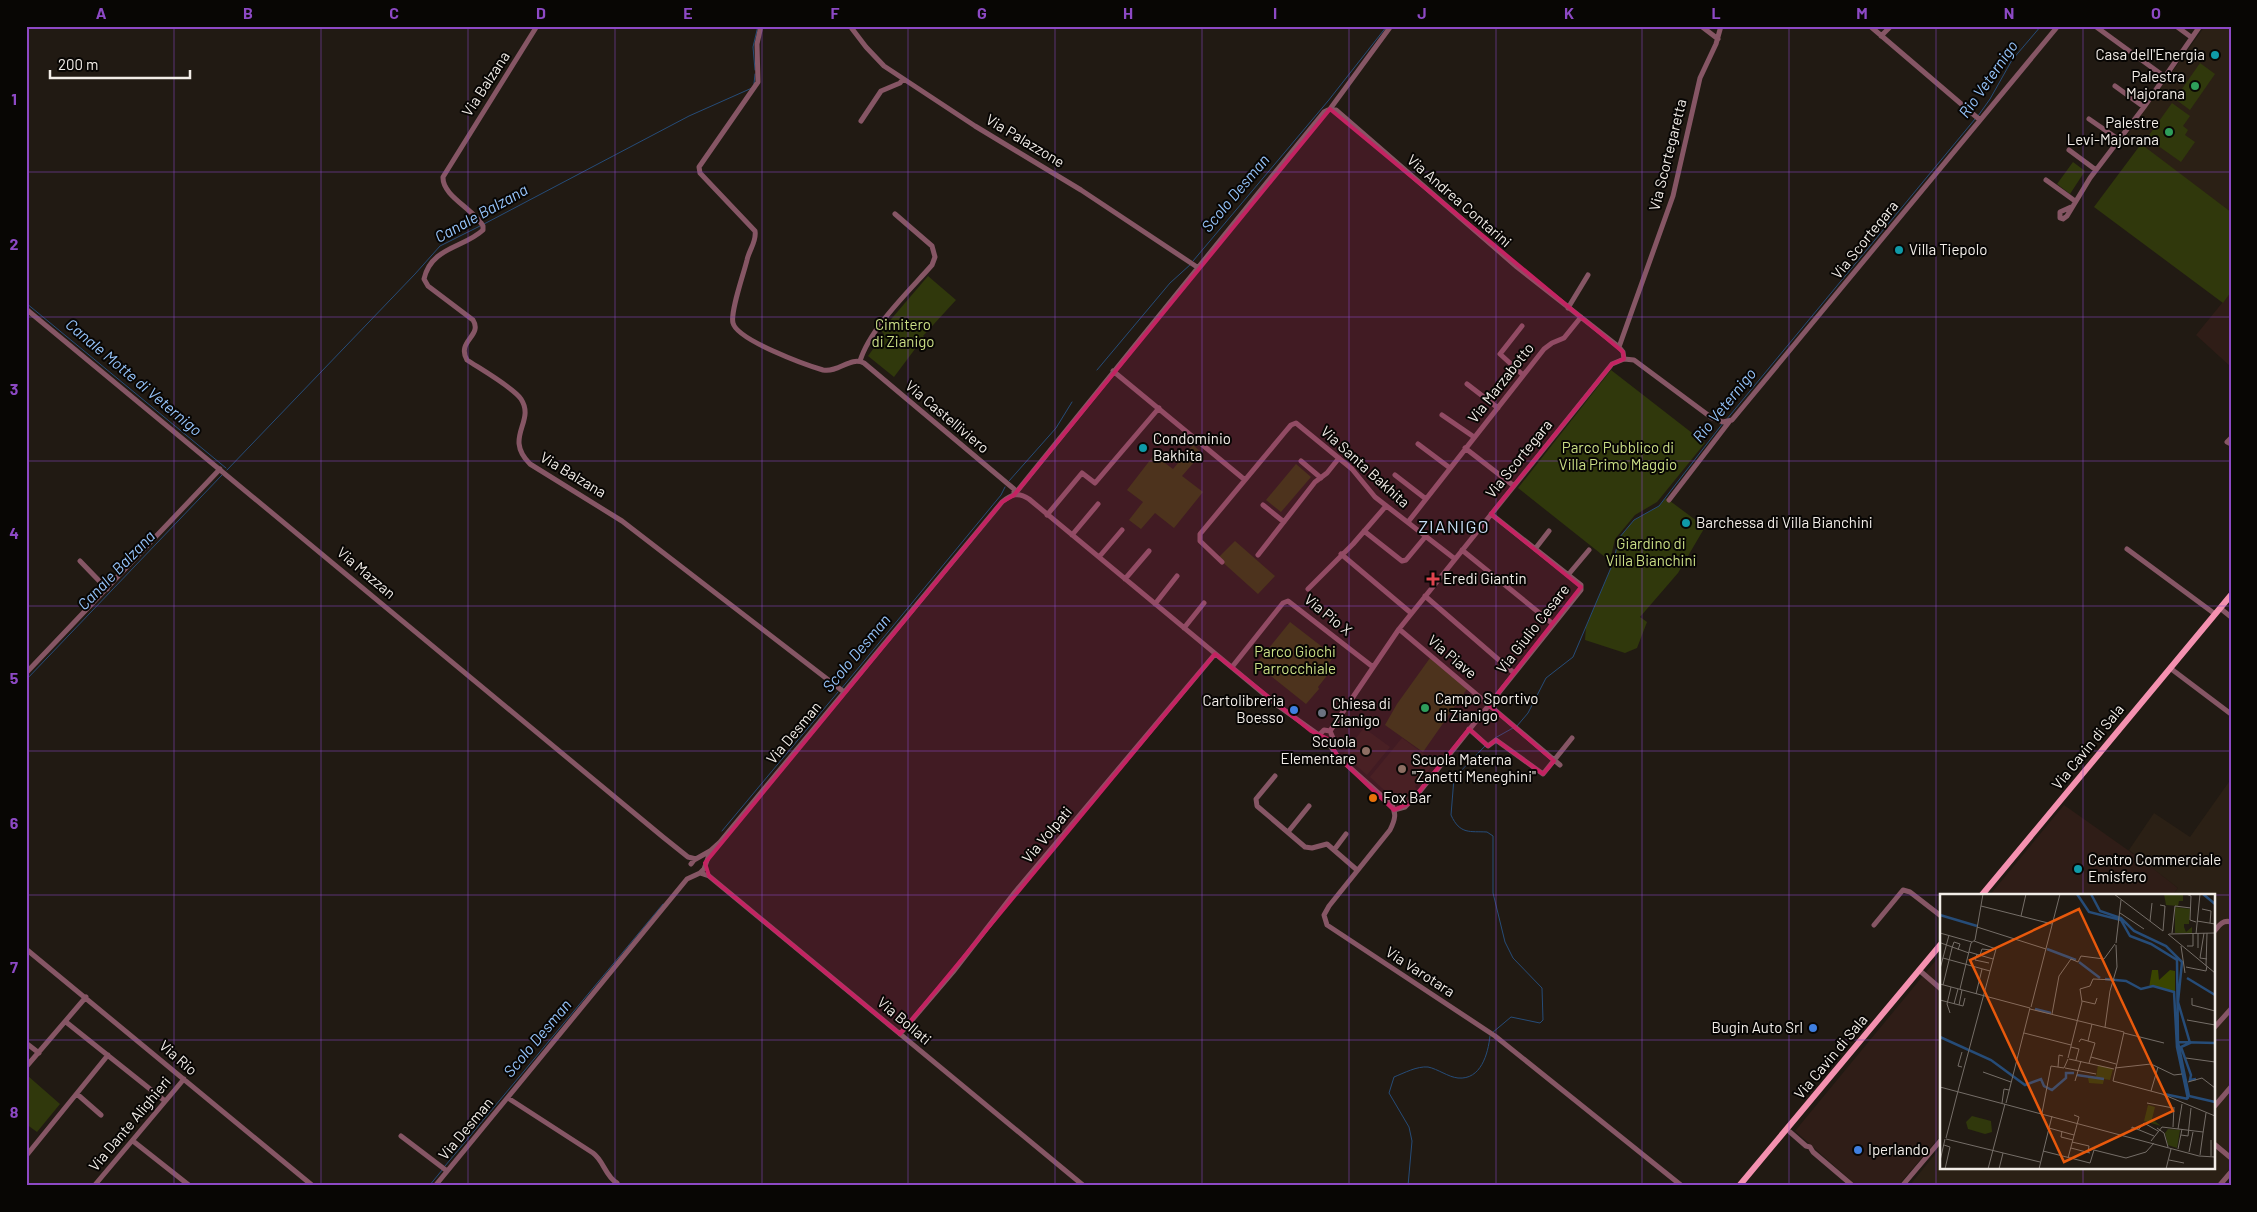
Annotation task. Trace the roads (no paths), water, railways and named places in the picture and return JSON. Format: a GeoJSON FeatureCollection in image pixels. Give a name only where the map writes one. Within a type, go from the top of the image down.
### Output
{"type":"FeatureCollection","features":[{"type":"Feature","properties":{"kind":"main road","name":"Via Cavin di Sala"},"geometry":{"type":"LineString","coordinates":[[1983,894],[2231,595]]}},
{"type":"Feature","properties":{"kind":"main road","name":"Via Cavin di Sala"},"geometry":{"type":"LineString","coordinates":[[1739,1186],[1940,945]]}},
{"type":"Feature","properties":{"kind":"street","name":"Via Balzana"},"geometry":{"type":"LineString","coordinates":[[537,26],[443,177],[445,189],[482,224],[480,233],[449,248],[438,257],[430,265],[424,279],[428,286],[473,320],[476,325],[475,332],[464,347],[463,353],[466,360],[520,398],[525,410],[518,446],[521,455],[530,464],[622,521],[673,558],[801,660],[842,689]]}},
{"type":"Feature","properties":{"kind":"street"},"geometry":{"type":"LineString","coordinates":[[762,26],[757,44],[758,82],[699,167],[700,173],[752,227],[756,236],[748,255],[733,313],[733,322],[740,333],[755,342],[823,370],[832,371],[853,361],[860,361],[864,349],[881,325],[932,264],[935,257],[932,246],[894,214]]}},
{"type":"Feature","properties":{"kind":"street","name":"Via Palazzone"},"geometry":{"type":"LineString","coordinates":[[850,26],[884,66],[975,126],[1081,190],[1196,266]]}},
{"type":"Feature","properties":{"kind":"street"},"geometry":{"type":"LineString","coordinates":[[1330,109],[1391,26]]}},
{"type":"Feature","properties":{"kind":"street"},"geometry":{"type":"LineString","coordinates":[[1701,26],[1718,39]]}},
{"type":"Feature","properties":{"kind":"street","name":"Via Scortegaretta"},"geometry":{"type":"LineString","coordinates":[[1619,347],[1674,196],[1700,78],[1718,39],[1721,26]]}},
{"type":"Feature","properties":{"kind":"street"},"geometry":{"type":"LineString","coordinates":[[1870,26],[1980,120]]}},
{"type":"Feature","properties":{"kind":"street"},"geometry":{"type":"LineString","coordinates":[[1881,36],[1891,26]]}},
{"type":"Feature","properties":{"kind":"street","name":"Via Scortegara"},"geometry":{"type":"LineString","coordinates":[[1669,500],[1725,422],[1740,412],[2058,26]]}},
{"type":"Feature","properties":{"kind":"street"},"geometry":{"type":"LineString","coordinates":[[2095,26],[2165,77]]}},
{"type":"Feature","properties":{"kind":"street"},"geometry":{"type":"LineString","coordinates":[[2176,26],[2192,37]]}},
{"type":"Feature","properties":{"kind":"street"},"geometry":{"type":"LineString","coordinates":[[2071,207],[2200,26]]}},
{"type":"Feature","properties":{"kind":"street"},"geometry":{"type":"LineString","coordinates":[[861,121],[881,91],[900,83],[903,79]]}},
{"type":"Feature","properties":{"kind":"street"},"geometry":{"type":"LineString","coordinates":[[2115,86],[2144,107]]}},
{"type":"Feature","properties":{"kind":"street","name":"Via Andrea Contarini"},"geometry":{"type":"LineString","coordinates":[[1330,109],[1336,110],[1517,267],[1619,347],[1623,352],[1624,359]]}},
{"type":"Feature","properties":{"kind":"street","name":"Via Desman"},"geometry":{"type":"LineString","coordinates":[[687,879],[699,873],[710,851],[842,689],[1002,502],[1014,495],[1196,266],[1324,112],[1330,109]]}},
{"type":"Feature","properties":{"kind":"street"},"geometry":{"type":"LineString","coordinates":[[2089,119],[2118,139]]}},
{"type":"Feature","properties":{"kind":"street"},"geometry":{"type":"LineString","coordinates":[[2069,150],[2096,170]]}},
{"type":"Feature","properties":{"kind":"street"},"geometry":{"type":"LineString","coordinates":[[2046,180],[2075,202]]}},
{"type":"Feature","properties":{"kind":"street"},"geometry":{"type":"LineString","coordinates":[[1568,308],[1588,275]]}},
{"type":"Feature","properties":{"kind":"street","name":"Via Mazzan"},"geometry":{"type":"LineString","coordinates":[[26,309],[688,857],[697,859]]}},
{"type":"Feature","properties":{"kind":"street","name":"Via Marzabotto"},"geometry":{"type":"LineString","coordinates":[[1408,522],[1544,349],[1564,338],[1581,317]]}},
{"type":"Feature","properties":{"kind":"street"},"geometry":{"type":"LineString","coordinates":[[1522,326],[1500,354],[1523,375]]}},
{"type":"Feature","properties":{"kind":"street"},"geometry":{"type":"LineString","coordinates":[[1624,359],[1637,362],[1708,416],[1725,422]]}},
{"type":"Feature","properties":{"kind":"street","name":"Via Scortegara"},"geometry":{"type":"LineString","coordinates":[[1330,731],[1399,629],[1425,596],[1609,369],[1616,362],[1624,359]]}},
{"type":"Feature","properties":{"kind":"street","name":"Via Castelliviero"},"geometry":{"type":"LineString","coordinates":[[860,361],[1014,489],[1014,495]]}},
{"type":"Feature","properties":{"kind":"street"},"geometry":{"type":"LineString","coordinates":[[1113,371],[1245,480]]}},
{"type":"Feature","properties":{"kind":"street"},"geometry":{"type":"LineString","coordinates":[[1467,384],[1498,408]]}},
{"type":"Feature","properties":{"kind":"street"},"geometry":{"type":"LineString","coordinates":[[1047,515],[1082,473],[1095,483],[1159,408]]}},
{"type":"Feature","properties":{"kind":"street"},"geometry":{"type":"LineString","coordinates":[[1442,415],[1474,438]]}},
{"type":"Feature","properties":{"kind":"street","name":"Via Santa Bakhita"},"geometry":{"type":"LineString","coordinates":[[1222,562],[1202,544],[1199,538],[1284,432],[1296,423],[1356,474],[1372,495],[1455,559]]}},
{"type":"Feature","properties":{"kind":"street"},"geometry":{"type":"LineString","coordinates":[[2231,438],[2226,442],[2231,444]]}},
{"type":"Feature","properties":{"kind":"street"},"geometry":{"type":"LineString","coordinates":[[1418,444],[1450,468]]}},
{"type":"Feature","properties":{"kind":"street"},"geometry":{"type":"LineString","coordinates":[[1466,448],[1514,486]]}},
{"type":"Feature","properties":{"kind":"street"},"geometry":{"type":"LineString","coordinates":[[1258,555],[1339,458]]}},
{"type":"Feature","properties":{"kind":"street"},"geometry":{"type":"LineString","coordinates":[[1301,461],[1321,478]]}},
{"type":"Feature","properties":{"kind":"street"},"geometry":{"type":"LineString","coordinates":[[26,673],[220,469]]}},
{"type":"Feature","properties":{"kind":"street"},"geometry":{"type":"LineString","coordinates":[[1395,475],[1426,499]]}},
{"type":"Feature","properties":{"kind":"street"},"geometry":{"type":"LineString","coordinates":[[1014,495],[1025,497],[1277,705],[1319,735],[1321,743],[1329,744],[1338,757],[1386,798],[1394,810]]}},
{"type":"Feature","properties":{"kind":"street"},"geometry":{"type":"LineString","coordinates":[[1072,535],[1098,504]]}},
{"type":"Feature","properties":{"kind":"street"},"geometry":{"type":"LineString","coordinates":[[1263,505],[1284,522]]}},
{"type":"Feature","properties":{"kind":"street"},"geometry":{"type":"LineString","coordinates":[[1308,588],[1315,584],[1386,506]]}},
{"type":"Feature","properties":{"kind":"street"},"geometry":{"type":"LineString","coordinates":[[1491,514],[1568,575],[1589,550]]}},
{"type":"Feature","properties":{"kind":"street"},"geometry":{"type":"LineString","coordinates":[[1099,557],[1122,530]]}},
{"type":"Feature","properties":{"kind":"street"},"geometry":{"type":"LineString","coordinates":[[1364,531],[1402,561],[1406,560],[1426,536]]}},
{"type":"Feature","properties":{"kind":"street"},"geometry":{"type":"LineString","coordinates":[[1535,549],[1549,531]]}},
{"type":"Feature","properties":{"kind":"street"},"geometry":{"type":"LineString","coordinates":[[2127,549],[2215,614]]}},
{"type":"Feature","properties":{"kind":"street"},"geometry":{"type":"LineString","coordinates":[[1462,550],[1553,624]]}},
{"type":"Feature","properties":{"kind":"street"},"geometry":{"type":"LineString","coordinates":[[1125,579],[1149,551]]}},
{"type":"Feature","properties":{"kind":"street"},"geometry":{"type":"LineString","coordinates":[[1341,554],[1412,613]]}},
{"type":"Feature","properties":{"kind":"street"},"geometry":{"type":"LineString","coordinates":[[80,562],[107,589]]}},
{"type":"Feature","properties":{"kind":"street","name":"Via Giulio Cesare"},"geometry":{"type":"LineString","coordinates":[[1394,810],[1410,803],[1581,590],[1581,585],[1568,575]]}},
{"type":"Feature","properties":{"kind":"street"},"geometry":{"type":"LineString","coordinates":[[1155,604],[1177,576]]}},
{"type":"Feature","properties":{"kind":"street"},"geometry":{"type":"LineString","coordinates":[[1425,596],[1514,673]]}},
{"type":"Feature","properties":{"kind":"street","name":"Via Pio X"},"geometry":{"type":"LineString","coordinates":[[1232,667],[1283,603],[1288,601],[1373,667]]}},
{"type":"Feature","properties":{"kind":"street"},"geometry":{"type":"LineString","coordinates":[[1184,628],[1204,603]]}},
{"type":"Feature","properties":{"kind":"street"},"geometry":{"type":"LineString","coordinates":[[2220,608],[2231,617]]}},
{"type":"Feature","properties":{"kind":"street","name":"Via Piave"},"geometry":{"type":"LineString","coordinates":[[1399,629],[1560,765]]}},
{"type":"Feature","properties":{"kind":"street","name":"Via Volpati"},"geometry":{"type":"LineString","coordinates":[[898,1032],[953,972],[1015,892],[1215,654]]}},
{"type":"Feature","properties":{"kind":"street"},"geometry":{"type":"LineString","coordinates":[[2170,668],[2230,713]]}},
{"type":"Feature","properties":{"kind":"street"},"geometry":{"type":"LineString","coordinates":[[1469,729],[1486,745],[1496,740],[1544,774],[1572,738]]}},
{"type":"Feature","properties":{"kind":"street"},"geometry":{"type":"LineString","coordinates":[[1319,735],[1324,730],[1330,731],[1333,738],[1329,744]]}},
{"type":"Feature","properties":{"kind":"street"},"geometry":{"type":"LineString","coordinates":[[1275,776],[1256,799],[1257,806],[1308,848],[1324,843],[1358,870]]}},
{"type":"Feature","properties":{"kind":"street"},"geometry":{"type":"LineString","coordinates":[[1288,832],[1309,806]]}},
{"type":"Feature","properties":{"kind":"street","name":"Via Varotara"},"geometry":{"type":"LineString","coordinates":[[1394,810],[1394,823],[1390,830],[1326,911],[1324,918],[1327,925],[1495,1036],[1682,1186]]}},
{"type":"Feature","properties":{"kind":"street"},"geometry":{"type":"LineString","coordinates":[[1334,850],[1346,834]]}},
{"type":"Feature","properties":{"kind":"street","name":"Via Desman"},"geometry":{"type":"LineString","coordinates":[[435,1186],[445,1169],[508,1098],[687,879],[691,866],[697,859],[710,851]]}},
{"type":"Feature","properties":{"kind":"street","name":"Via Mazzan"},"geometry":{"type":"LineString","coordinates":[[688,857],[691,866]]}},
{"type":"Feature","properties":{"kind":"street"},"geometry":{"type":"LineString","coordinates":[[697,859],[705,864]]}},
{"type":"Feature","properties":{"kind":"street","name":"Via Bollati"},"geometry":{"type":"LineString","coordinates":[[705,864],[709,876]]}},
{"type":"Feature","properties":{"kind":"street"},"geometry":{"type":"LineString","coordinates":[[691,866],[699,873]]}},
{"type":"Feature","properties":{"kind":"street","name":"Via Bollati"},"geometry":{"type":"LineString","coordinates":[[699,873],[709,876],[1084,1186]]}},
{"type":"Feature","properties":{"kind":"street"},"geometry":{"type":"LineString","coordinates":[[1874,925],[1903,890],[1910,892],[1940,915]]}},
{"type":"Feature","properties":{"kind":"street"},"geometry":{"type":"LineString","coordinates":[[2214,931],[2222,923],[2231,922]]}},
{"type":"Feature","properties":{"kind":"street","name":"Via Rio"},"geometry":{"type":"LineString","coordinates":[[26,949],[313,1186]]}},
{"type":"Feature","properties":{"kind":"street"},"geometry":{"type":"LineString","coordinates":[[1919,970],[1940,988]]}},
{"type":"Feature","properties":{"kind":"street"},"geometry":{"type":"LineString","coordinates":[[26,1067],[86,997]]}},
{"type":"Feature","properties":{"kind":"street"},"geometry":{"type":"LineString","coordinates":[[2214,1028],[2231,1008]]}},
{"type":"Feature","properties":{"kind":"street"},"geometry":{"type":"LineString","coordinates":[[66,1022],[165,1101]]}},
{"type":"Feature","properties":{"kind":"street"},"geometry":{"type":"LineString","coordinates":[[26,1043],[39,1052]]}},
{"type":"Feature","properties":{"kind":"street"},"geometry":{"type":"LineString","coordinates":[[26,1156],[108,1055]]}},
{"type":"Feature","properties":{"kind":"street","name":"Via Dante Alighieri"},"geometry":{"type":"LineString","coordinates":[[94,1186],[184,1080]]}},
{"type":"Feature","properties":{"kind":"street"},"geometry":{"type":"LineString","coordinates":[[2214,1107],[2231,1087]]}},
{"type":"Feature","properties":{"kind":"street"},"geometry":{"type":"LineString","coordinates":[[77,1094],[101,1114]]}},
{"type":"Feature","properties":{"kind":"street"},"geometry":{"type":"LineString","coordinates":[[508,1098],[593,1153],[600,1159],[610,1178],[617,1183]]}},
{"type":"Feature","properties":{"kind":"street"},"geometry":{"type":"LineString","coordinates":[[1790,1132],[1806,1146],[1810,1147],[1813,1152],[1853,1186]]}},
{"type":"Feature","properties":{"kind":"street"},"geometry":{"type":"LineString","coordinates":[[401,1136],[445,1169]]}},
{"type":"Feature","properties":{"kind":"street"},"geometry":{"type":"LineString","coordinates":[[133,1141],[190,1186]]}},
{"type":"Feature","properties":{"kind":"street"},"geometry":{"type":"LineString","coordinates":[[1902,1186],[1940,1141]]}},
{"type":"Feature","properties":{"kind":"street"},"geometry":{"type":"LineString","coordinates":[[2214,1144],[2231,1158]]}},
{"type":"Feature","properties":{"kind":"street"},"geometry":{"type":"LineString","coordinates":[[2219,1186],[2231,1172]]}},
{"type":"Feature","properties":{"kind":"waterway","name":"Canale Balzana"},"geometry":{"type":"LineString","coordinates":[[755,70],[753,47],[758,26]]}},
{"type":"Feature","properties":{"kind":"waterway","name":"Scolo Desman"},"geometry":{"type":"LineString","coordinates":[[1193,261],[1328,101],[1387,26]]}},
{"type":"Feature","properties":{"kind":"waterway","name":"Rio Veternigo"},"geometry":{"type":"LineString","coordinates":[[1978,116],[2012,60],[2041,26]]}},
{"type":"Feature","properties":{"kind":"waterway","name":"Canale Balzana"},"geometry":{"type":"LineString","coordinates":[[754,84],[755,74]]}},
{"type":"Feature","properties":{"kind":"waterway","name":"Canale Balzana"},"geometry":{"type":"LineString","coordinates":[[484,224],[689,116],[752,88]]}},
{"type":"Feature","properties":{"kind":"waterway","name":"Rio Veternigo"},"geometry":{"type":"LineString","coordinates":[[1726,420],[1975,119]]}},
{"type":"Feature","properties":{"kind":"waterway","name":"Canale Balzana"},"geometry":{"type":"LineString","coordinates":[[227,470],[440,246],[480,226]]}},
{"type":"Feature","properties":{"kind":"waterway","name":"Scolo Desman"},"geometry":{"type":"LineString","coordinates":[[1097,370],[1170,283],[1191,264]]}},
{"type":"Feature","properties":{"kind":"waterway","name":"Canale Motte di Veternigo"},"geometry":{"type":"LineString","coordinates":[[26,303],[226,468]]}},
{"type":"Feature","properties":{"kind":"waterway","name":"Scolo Desman"},"geometry":{"type":"LineString","coordinates":[[1009,481],[1056,428],[1072,402]]}},
{"type":"Feature","properties":{"kind":"waterway","name":"Rio Veternigo"},"geometry":{"type":"LineString","coordinates":[[1517,726],[1528,713],[1546,678],[1573,657],[1613,563],[1619,538],[1634,520],[1659,506],[1723,423]]}},
{"type":"Feature","properties":{"kind":"waterway","name":"Canale Balzana"},"geometry":{"type":"LineString","coordinates":[[26,680],[222,475]]}},
{"type":"Feature","properties":{"kind":"waterway","name":"Scolo Desman"},"geometry":{"type":"LineString","coordinates":[[841,689],[1001,495],[1005,487]]}},
{"type":"Feature","properties":{"kind":"waterway","name":"Scolo Desman"},"geometry":{"type":"LineString","coordinates":[[722,831],[838,692]]}},
{"type":"Feature","properties":{"kind":"waterway","name":"Rio Veternigo"},"geometry":{"type":"LineString","coordinates":[[1495,738],[1513,728]]}},
{"type":"Feature","properties":{"kind":"waterway","name":"Rio Veternigo"},"geometry":{"type":"LineString","coordinates":[[1486,745],[1454,778],[1451,815],[1462,829],[1466,831],[1487,832],[1493,836],[1493,893],[1505,942],[1513,958],[1542,988],[1543,1020],[1540,1023],[1511,1017],[1492,1033]]}},
{"type":"Feature","properties":{"kind":"waterway","name":"Scolo Desman"},"geometry":{"type":"LineString","coordinates":[[445,1166],[663,904]]}},
{"type":"Feature","properties":{"kind":"waterway","name":"Rio Veternigo"},"geometry":{"type":"LineString","coordinates":[[1408,1186],[1412,1141],[1409,1127],[1389,1093],[1394,1077],[1411,1070],[1428,1067],[1450,1076],[1466,1078],[1478,1070],[1482,1064],[1490,1036]]}},
{"type":"Feature","properties":{"kind":"waterway","name":"Scolo Desman"},"geometry":{"type":"LineString","coordinates":[[429,1186],[443,1169]]}},
{"type":"Feature","properties":{"kind":"place","name":"Casa dell'Energia"},"geometry":{"type":"Point","coordinates":[2215,55]}},
{"type":"Feature","properties":{"kind":"place","name":"Palestra Majorana"},"geometry":{"type":"Point","coordinates":[2195,86]}},
{"type":"Feature","properties":{"kind":"place","name":"Palestre Levi-Majorana"},"geometry":{"type":"Point","coordinates":[2169,132]}},
{"type":"Feature","properties":{"kind":"place","name":"Villa Tiepolo"},"geometry":{"type":"Point","coordinates":[1899,250]}},
{"type":"Feature","properties":{"kind":"place","name":"Condominio Bakhita"},"geometry":{"type":"Point","coordinates":[1143,448]}},
{"type":"Feature","properties":{"kind":"place","name":"Barchessa di Villa Bianchini"},"geometry":{"type":"Point","coordinates":[1686,523]}},
{"type":"Feature","properties":{"kind":"place","name":"Eredi Giantin"},"geometry":{"type":"Point","coordinates":[1433,579]}},
{"type":"Feature","properties":{"kind":"place","name":"Campo Sportivo di Zianigo"},"geometry":{"type":"Point","coordinates":[1425,708]}},
{"type":"Feature","properties":{"kind":"place","name":"Cartolibreria Boesso"},"geometry":{"type":"Point","coordinates":[1294,710]}},
{"type":"Feature","properties":{"kind":"place","name":"Chiesa di Zianigo"},"geometry":{"type":"Point","coordinates":[1322,713]}},
{"type":"Feature","properties":{"kind":"place","name":"Scuola Elementare"},"geometry":{"type":"Point","coordinates":[1366,751]}},
{"type":"Feature","properties":{"kind":"place","name":"Scuola Materna \"Zanetti Meneghini\""},"geometry":{"type":"Point","coordinates":[1402,769]}},
{"type":"Feature","properties":{"kind":"place","name":"Fox Bar"},"geometry":{"type":"Point","coordinates":[1373,798]}},
{"type":"Feature","properties":{"kind":"place","name":"Centro Commerciale Emisfero"},"geometry":{"type":"Point","coordinates":[2078,869]}},
{"type":"Feature","properties":{"kind":"place","name":"Bugin Auto Srl"},"geometry":{"type":"Point","coordinates":[1813,1028]}},
{"type":"Feature","properties":{"kind":"place","name":"Iperlando"},"geometry":{"type":"Point","coordinates":[1858,1150]}},
{"type":"Feature","properties":{"kind":"district","name":"ZIANIGO"},"geometry":{"type":"Point","coordinates":[1454,527]}},
{"type":"Feature","properties":{"kind":"park label","name":"Cimitero di Zianigo"},"geometry":{"type":"Point","coordinates":[903,334]}},
{"type":"Feature","properties":{"kind":"park label","name":"Parco Pubblico di Villa Primo Maggio"},"geometry":{"type":"Point","coordinates":[1618,456]}},
{"type":"Feature","properties":{"kind":"park label","name":"Giardino di Villa Bianchini"},"geometry":{"type":"Point","coordinates":[1651,552]}},
{"type":"Feature","properties":{"kind":"park label","name":"Parco Giochi Parrocchiale"},"geometry":{"type":"Point","coordinates":[1295,660]}}]}
